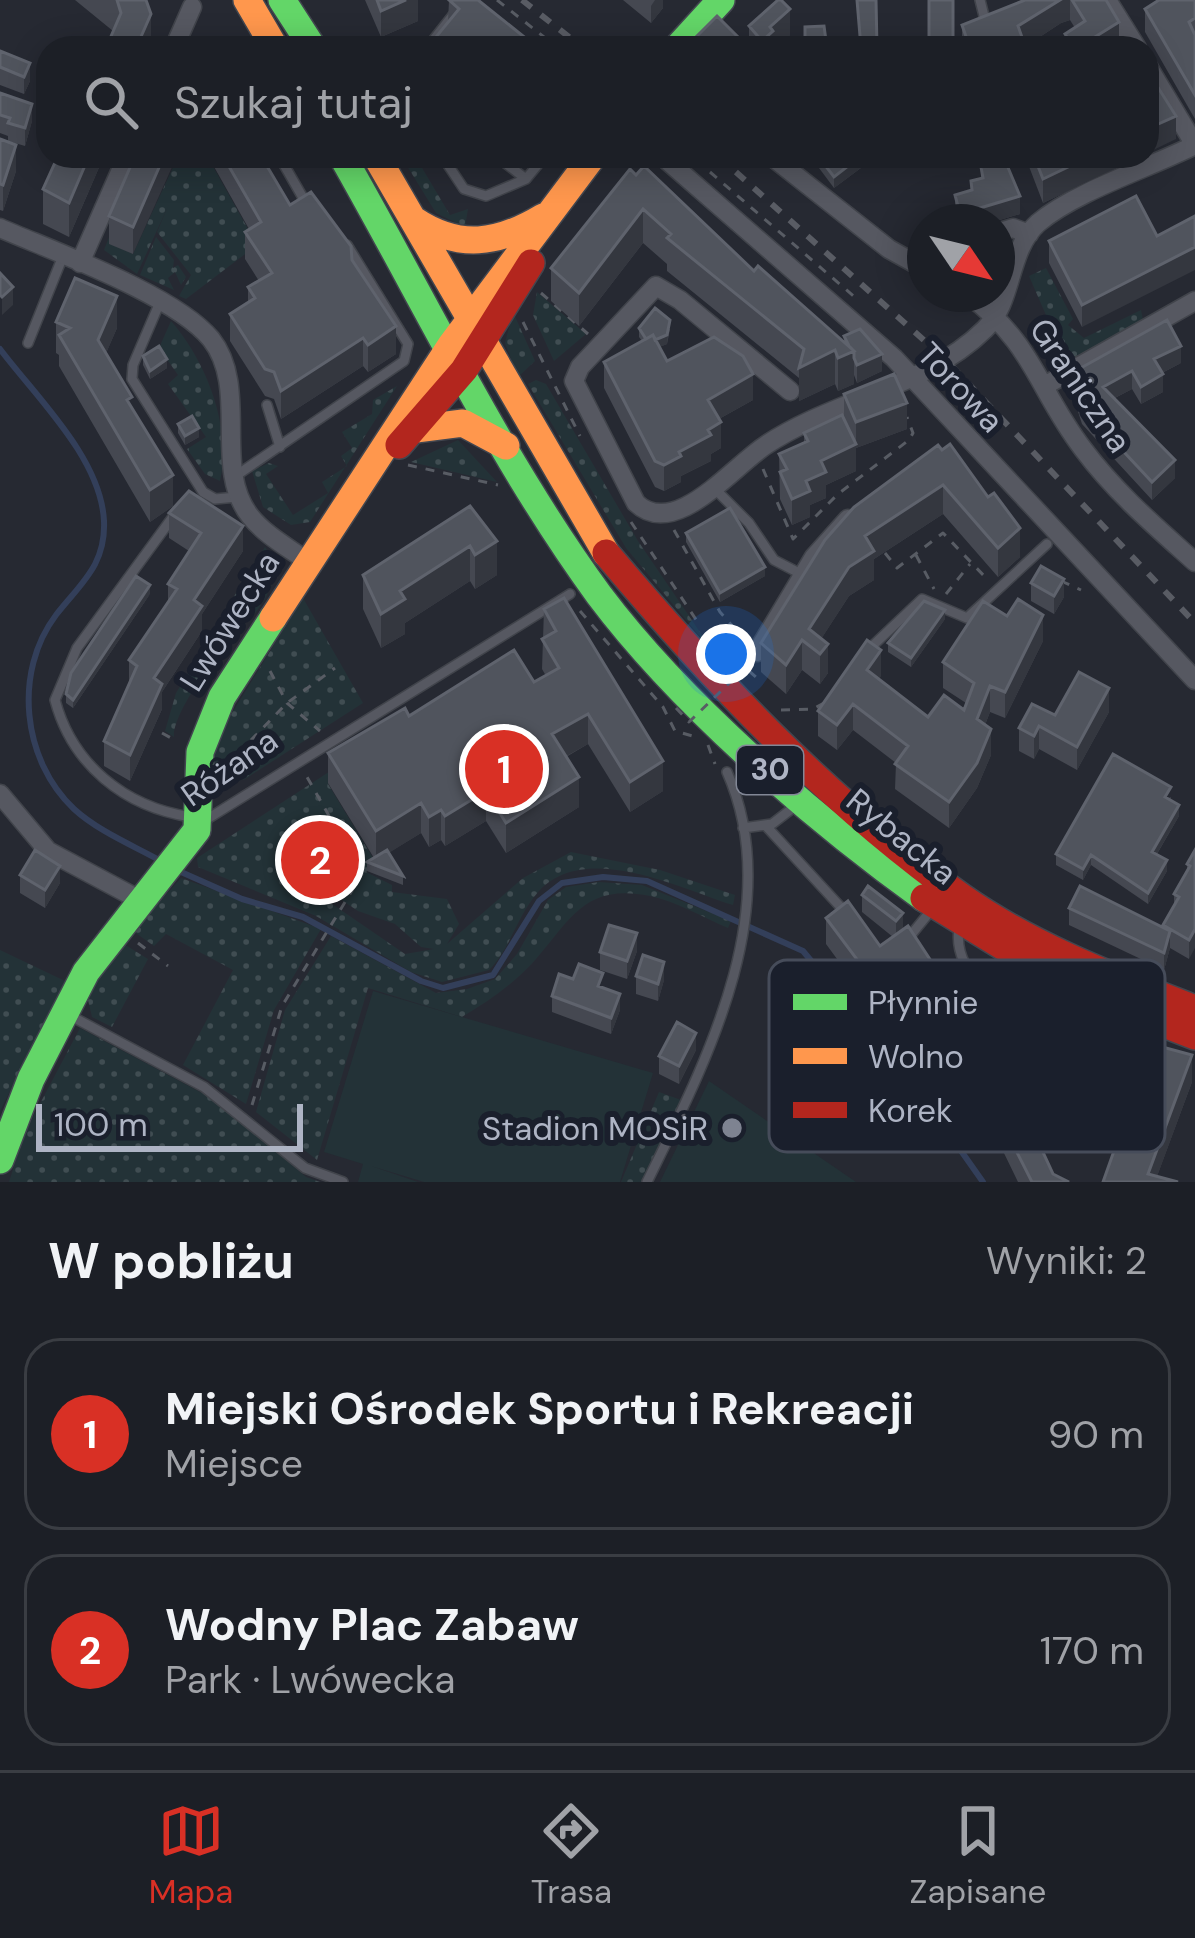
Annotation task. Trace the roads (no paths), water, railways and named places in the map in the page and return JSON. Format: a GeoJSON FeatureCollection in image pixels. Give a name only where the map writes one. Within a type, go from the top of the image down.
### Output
{"type":"FeatureCollection","features":[{"type":"Feature","properties":{"kind":"main road"},"geometry":{"type":"LineString","coordinates":[[247,0],[268,36]]}},
{"type":"Feature","properties":{"kind":"main road"},"geometry":{"type":"LineString","coordinates":[[282,0],[305,36]]}},
{"type":"Feature","properties":{"kind":"main road"},"geometry":{"type":"LineString","coordinates":[[688,36],[721,0]]}},
{"type":"Feature","properties":{"kind":"main road","name":"30"},"geometry":{"type":"LineString","coordinates":[[349,168],[458,358]]}},
{"type":"Feature","properties":{"kind":"main road","name":"30"},"geometry":{"type":"LineString","coordinates":[[383,168],[478,330]]}},
{"type":"Feature","properties":{"kind":"main road","name":"Lwówecka"},"geometry":{"type":"LineString","coordinates":[[478,330],[584,168]]}},
{"type":"Feature","properties":{"kind":"main road","name":"Lwówecka"},"geometry":{"type":"LineString","coordinates":[[200,821],[200,752],[208,724],[308,562],[478,330],[585,168]]}},
{"type":"Feature","properties":{"kind":"main road"},"geometry":{"type":"LineString","coordinates":[[412,219],[446,241],[474,244],[514,234],[555,207]]}},
{"type":"Feature","properties":{"kind":"main road","name":"Rybacka"},"geometry":{"type":"LineString","coordinates":[[478,330],[604,551],[674,639],[969,917],[1024,960]]}},
{"type":"Feature","properties":{"kind":"main road","name":"Lwówecka"},"geometry":{"type":"LineString","coordinates":[[371,474],[416,429],[458,358]]}},
{"type":"Feature","properties":{"kind":"main road","name":"Rybacka"},"geometry":{"type":"LineString","coordinates":[[458,358],[602,597],[667,673],[802,800],[933,908],[969,917],[1069,960]]}},
{"type":"Feature","properties":{"kind":"main road"},"geometry":{"type":"LineString","coordinates":[[416,429],[443,422],[470,425],[509,448]]}},
{"type":"Feature","properties":{"kind":"main road","name":"Różana"},"geometry":{"type":"LineString","coordinates":[[0,1160],[64,1012],[146,890],[184,850],[200,821]]}},
{"type":"Feature","properties":{"kind":"main road","name":"Rybacka"},"geometry":{"type":"LineString","coordinates":[[1165,998],[1195,1009]]}},
{"type":"Feature","properties":{"kind":"main road","name":"Rybacka"},"geometry":{"type":"LineString","coordinates":[[1165,1027],[1195,1036]]}},
{"type":"Feature","properties":{"kind":"street"},"geometry":{"type":"LineString","coordinates":[[1107,0],[1131,24],[1134,36]]}},
{"type":"Feature","properties":{"kind":"street"},"geometry":{"type":"LineString","coordinates":[[179,36],[192,7]]}},
{"type":"Feature","properties":{"kind":"street"},"geometry":{"type":"LineString","coordinates":[[1159,85],[1195,145],[1159,162]]}},
{"type":"Feature","properties":{"kind":"street"},"geometry":{"type":"LineString","coordinates":[[71,260],[121,168]]}},
{"type":"Feature","properties":{"kind":"street","name":"Torowa"},"geometry":{"type":"LineString","coordinates":[[676,168],[911,375],[1195,680]]}},
{"type":"Feature","properties":{"kind":"street"},"geometry":{"type":"LineString","coordinates":[[785,168],[907,259]]}},
{"type":"Feature","properties":{"kind":"street"},"geometry":{"type":"LineString","coordinates":[[790,392],[665,288],[647,291],[574,381],[636,503],[652,514],[668,515],[782,434],[911,375],[971,341],[997,316],[1029,234],[1048,216],[1147,168]]}},
{"type":"Feature","properties":{"kind":"street"},"geometry":{"type":"LineString","coordinates":[[0,228],[160,302],[197,326],[223,359],[240,496],[254,520],[308,562]]}},
{"type":"Feature","properties":{"kind":"street"},"geometry":{"type":"LineString","coordinates":[[1015,229],[1029,234]]}},
{"type":"Feature","properties":{"kind":"street"},"geometry":{"type":"LineString","coordinates":[[1046,385],[1195,301]]}},
{"type":"Feature","properties":{"kind":"street","name":"Graniczna"},"geometry":{"type":"LineString","coordinates":[[992,312],[1025,347],[1097,466],[1195,562]]}},
{"type":"Feature","properties":{"kind":"street"},"geometry":{"type":"LineString","coordinates":[[943,445],[961,431]]}},
{"type":"Feature","properties":{"kind":"street"},"geometry":{"type":"LineString","coordinates":[[744,660],[830,533],[870,502]]}},
{"type":"Feature","properties":{"kind":"street"},"geometry":{"type":"LineString","coordinates":[[0,794],[49,851],[146,890]]}},
{"type":"Feature","properties":{"kind":"lane"},"geometry":{"type":"LineString","coordinates":[[980,0],[987,29]]}},
{"type":"Feature","properties":{"kind":"lane"},"geometry":{"type":"LineString","coordinates":[[442,36],[481,4]]}},
{"type":"Feature","properties":{"kind":"lane"},"geometry":{"type":"LineString","coordinates":[[286,168],[309,208]]}},
{"type":"Feature","properties":{"kind":"lane"},"geometry":{"type":"LineString","coordinates":[[449,168],[459,185],[473,194],[494,195],[526,179],[535,168]]}},
{"type":"Feature","properties":{"kind":"lane"},"geometry":{"type":"LineString","coordinates":[[512,168],[526,179]]}},
{"type":"Feature","properties":{"kind":"lane"},"geometry":{"type":"LineString","coordinates":[[236,475],[404,361],[408,344],[339,231]]}},
{"type":"Feature","properties":{"kind":"lane"},"geometry":{"type":"LineString","coordinates":[[28,343],[71,260]]}},
{"type":"Feature","properties":{"kind":"lane"},"geometry":{"type":"LineString","coordinates":[[160,302],[132,379],[202,492],[215,499],[240,496]]}},
{"type":"Feature","properties":{"kind":"lane"},"geometry":{"type":"LineString","coordinates":[[267,405],[280,446]]}},
{"type":"Feature","properties":{"kind":"lane"},"geometry":{"type":"LineString","coordinates":[[712,486],[749,523],[774,560],[803,575]]}},
{"type":"Feature","properties":{"kind":"lane"},"geometry":{"type":"LineString","coordinates":[[192,500],[202,492]]}},
{"type":"Feature","properties":{"kind":"lane"},"geometry":{"type":"LineString","coordinates":[[181,508],[88,631],[66,666],[55,700],[72,747],[89,769],[174,815],[200,821]]}},
{"type":"Feature","properties":{"kind":"lane"},"geometry":{"type":"LineString","coordinates":[[861,659],[905,613],[935,600],[967,618],[1047,544]]}},
{"type":"Feature","properties":{"kind":"lane","name":"Różana"},"geometry":{"type":"LineString","coordinates":[[200,821],[570,594]]}},
{"type":"Feature","properties":{"kind":"lane"},"geometry":{"type":"LineString","coordinates":[[647,1182],[716,1038],[746,903],[743,828],[727,772]]}},
{"type":"Feature","properties":{"kind":"lane"},"geometry":{"type":"LineString","coordinates":[[743,828],[766,826],[802,800]]}},
{"type":"Feature","properties":{"kind":"lane"},"geometry":{"type":"LineString","coordinates":[[766,826],[857,924]]}},
{"type":"Feature","properties":{"kind":"lane"},"geometry":{"type":"LineString","coordinates":[[897,951],[933,908]]}},
{"type":"Feature","properties":{"kind":"lane"},"geometry":{"type":"LineString","coordinates":[[961,960],[956,947],[969,917]]}},
{"type":"Feature","properties":{"kind":"lane"},"geometry":{"type":"LineString","coordinates":[[64,1012],[204,1087],[305,1168],[343,1182]]}},
{"type":"Feature","properties":{"kind":"waterway"},"geometry":{"type":"LineString","coordinates":[[0,349],[79,452],[92,474],[104,521],[96,562],[56,615],[33,662],[29,715],[34,741],[43,766],[74,809],[161,861]]}},
{"type":"Feature","properties":{"kind":"waterway"},"geometry":{"type":"LineString","coordinates":[[172,868],[242,899],[303,917],[421,981],[443,988],[493,975],[539,901],[562,883],[603,877],[647,881],[803,951],[810,960]]}},
{"type":"Feature","properties":{"kind":"waterway"},"geometry":{"type":"LineString","coordinates":[[962,1152],[983,1182]]}},
{"type":"Feature","properties":{"kind":"railway"},"geometry":{"type":"LineString","coordinates":[[522,0],[568,36]]}},
{"type":"Feature","properties":{"kind":"railway"},"geometry":{"type":"LineString","coordinates":[[731,168],[945,359],[1195,623]]}},
{"type":"Feature","properties":{"kind":"place","name":"Miejski Ośrodek Sportu i Rekreacji"},"geometry":{"type":"Point","coordinates":[504,769]}},
{"type":"Feature","properties":{"kind":"place","name":"Wodny Plac Zabaw"},"geometry":{"type":"Point","coordinates":[320,860]}},
{"type":"Feature","properties":{"kind":"place","name":"Stadion MOSiR"},"geometry":{"type":"Point","coordinates":[732,1128]}}]}
